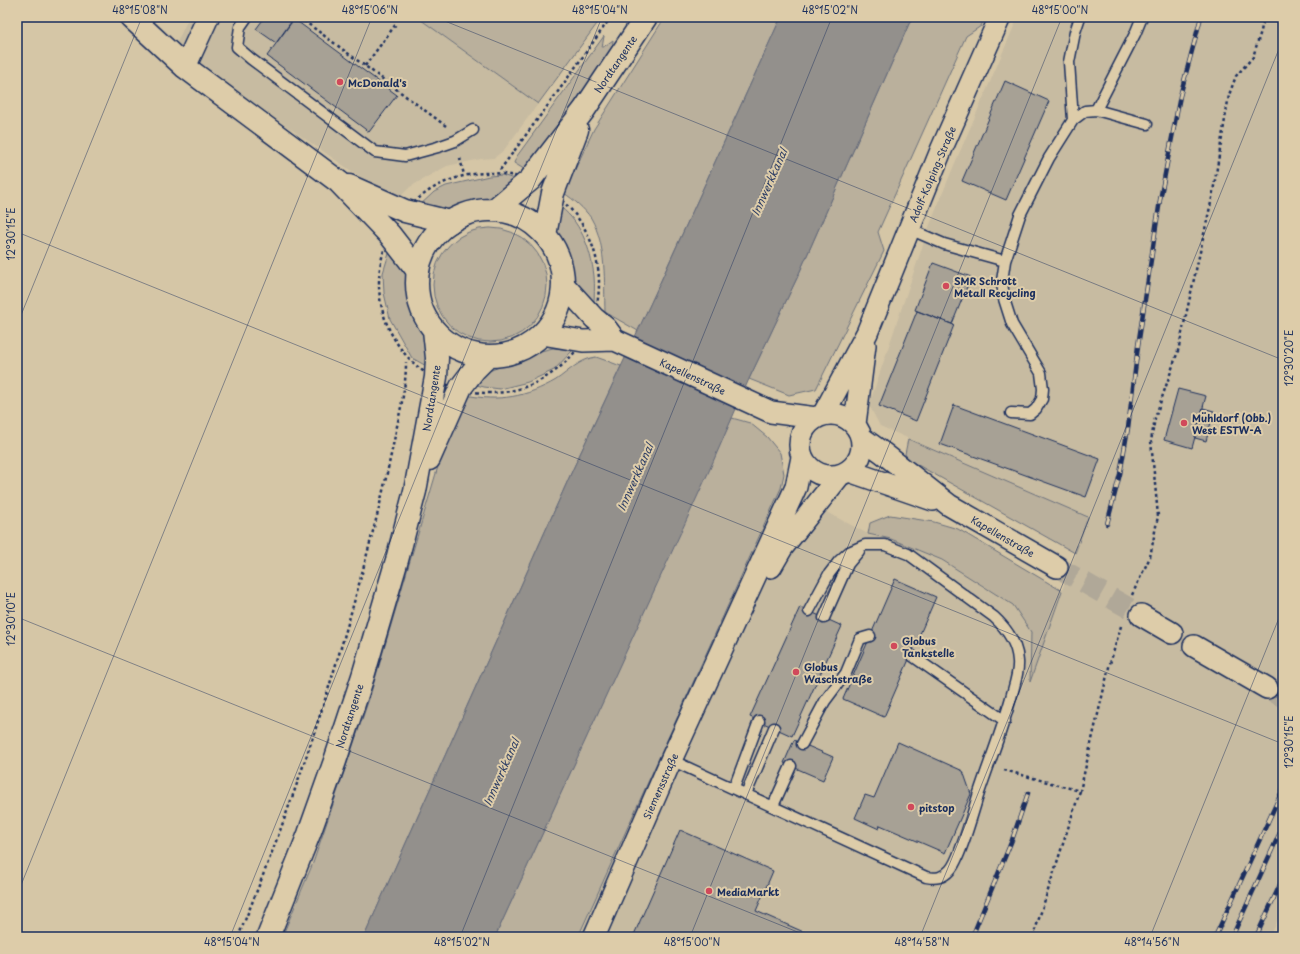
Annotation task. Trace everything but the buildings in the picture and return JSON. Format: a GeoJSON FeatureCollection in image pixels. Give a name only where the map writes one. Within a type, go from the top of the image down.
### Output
{"type":"FeatureCollection","features":[{"type":"Feature","properties":{"kind":"main road"},"geometry":{"type":"LineString","coordinates":[[131,17],[185,67],[339,182],[390,235],[418,271]]}},
{"type":"Feature","properties":{"kind":"main road","name":"Nordtangente"},"geometry":{"type":"LineString","coordinates":[[494,210],[530,180],[584,110],[646,17]]}},
{"type":"Feature","properties":{"kind":"main road","name":"Nordtangente"},"geometry":{"type":"LineString","coordinates":[[545,235],[553,193],[584,110]]}},
{"type":"Feature","properties":{"kind":"main road"},"geometry":{"type":"LineString","coordinates":[[339,182],[405,211],[450,222]]}},
{"type":"Feature","properties":{"kind":"main road","name":"Nordtangente"},"geometry":{"type":"LineString","coordinates":[[494,210],[506,212],[527,220],[545,235],[552,243],[560,263],[563,284],[562,298],[557,311],[551,323],[542,334],[526,347],[517,351],[508,354],[488,356],[468,353],[458,349],[449,344],[434,330],[423,312],[417,281],[421,259],[429,243],[440,229],[462,216],[476,212],[494,210]]}},
{"type":"Feature","properties":{"kind":"main road","name":"Nordtangente"},"geometry":{"type":"LineString","coordinates":[[268,937],[309,834],[337,754],[395,567],[415,491],[436,377],[437,358],[434,330]]}},
{"type":"Feature","properties":{"kind":"main road","name":"Nordtangente"},"geometry":{"type":"LineString","coordinates":[[415,491],[461,387],[474,370],[488,356]]}},
{"type":"Feature","properties":{"kind":"street"},"geometry":{"type":"LineString","coordinates":[[185,67],[208,17]]}},
{"type":"Feature","properties":{"kind":"street","name":"Adolf-Kolping-Straße"},"geometry":{"type":"LineString","coordinates":[[820,416],[867,333],[942,148],[1000,17]]}},
{"type":"Feature","properties":{"kind":"street","name":"Kapellenstraße"},"geometry":{"type":"LineString","coordinates":[[563,284],[594,318],[606,328],[615,340]]}},
{"type":"Feature","properties":{"kind":"street","name":"Adolf-Kolping-Straße"},"geometry":{"type":"LineString","coordinates":[[858,431],[867,333]]}},
{"type":"Feature","properties":{"kind":"street","name":"Kapellenstraße"},"geometry":{"type":"LineString","coordinates":[[542,334],[583,341],[615,340],[771,412],[820,416]]}},
{"type":"Feature","properties":{"kind":"street","name":"Kapellenstraße"},"geometry":{"type":"LineString","coordinates":[[771,412],[801,451]]}},
{"type":"Feature","properties":{"kind":"street"},"geometry":{"type":"LineString","coordinates":[[832,413],[849,418],[858,431],[863,447],[861,456],[856,464],[845,473],[831,476],[822,475],[807,465],[801,451],[801,437],[804,429],[820,416],[832,413]]}},
{"type":"Feature","properties":{"kind":"street","name":"Kapellenstraße"},"geometry":{"type":"LineString","coordinates":[[858,431],[883,453],[949,505],[1057,567]]}},
{"type":"Feature","properties":{"kind":"street","name":"Siemensstraße"},"geometry":{"type":"LineString","coordinates":[[594,937],[671,760],[796,487],[801,451]]}},
{"type":"Feature","properties":{"kind":"street","name":"Kapellenstraße"},"geometry":{"type":"LineString","coordinates":[[845,473],[949,505]]}},
{"type":"Feature","properties":{"kind":"street","name":"Siemensstraße"},"geometry":{"type":"LineString","coordinates":[[728,636],[782,548],[845,473]]}},
{"type":"Feature","properties":{"kind":"street"},"geometry":{"type":"LineString","coordinates":[[1141,615],[1172,633]]}},
{"type":"Feature","properties":{"kind":"street"},"geometry":{"type":"LineString","coordinates":[[1194,646],[1267,688]]}},
{"type":"Feature","properties":{"kind":"lane"},"geometry":{"type":"LineString","coordinates":[[246,17],[240,27],[237,47],[375,152],[405,156],[455,142],[474,130]]}},
{"type":"Feature","properties":{"kind":"lane"},"geometry":{"type":"LineString","coordinates":[[1073,120],[1069,62],[1075,32],[1080,17]]}},
{"type":"Feature","properties":{"kind":"lane"},"geometry":{"type":"LineString","coordinates":[[1096,110],[1135,34],[1142,17]]}},
{"type":"Feature","properties":{"kind":"lane"},"geometry":{"type":"LineString","coordinates":[[1011,413],[1030,414],[1036,409],[1042,399],[1043,389],[1041,373],[1012,324],[1004,299],[1002,281],[1004,261],[1020,215],[1049,158],[1073,120],[1084,111],[1096,110],[1147,124]]}},
{"type":"Feature","properties":{"kind":"lane"},"geometry":{"type":"LineString","coordinates":[[909,230],[944,244],[1004,261]]}},
{"type":"Feature","properties":{"kind":"lane"},"geometry":{"type":"LineString","coordinates":[[824,618],[848,564],[864,545]]}},
{"type":"Feature","properties":{"kind":"lane"},"geometry":{"type":"LineString","coordinates":[[671,760],[926,876],[936,879],[952,869],[1005,721],[1017,676],[1018,662],[1016,649],[1012,638],[1004,626],[994,617],[908,554],[885,545],[864,545],[849,552],[839,561],[829,574],[809,611]]}},
{"type":"Feature","properties":{"kind":"lane"},"geometry":{"type":"LineString","coordinates":[[802,744],[825,701],[846,673],[860,639],[870,636]]}},
{"type":"Feature","properties":{"kind":"lane"},"geometry":{"type":"LineString","coordinates":[[911,655],[1005,721]]}},
{"type":"Feature","properties":{"kind":"lane"},"geometry":{"type":"LineString","coordinates":[[734,788],[760,721]]}},
{"type":"Feature","properties":{"kind":"lane"},"geometry":{"type":"LineString","coordinates":[[746,794],[774,728]]}},
{"type":"Feature","properties":{"kind":"lane"},"geometry":{"type":"LineString","coordinates":[[773,806],[791,766]]}},
{"type":"Feature","properties":{"kind":"path"},"geometry":{"type":"LineString","coordinates":[[299,17],[450,129],[464,175]]}},
{"type":"Feature","properties":{"kind":"path"},"geometry":{"type":"LineString","coordinates":[[238,937],[260,885],[304,765],[358,591],[385,486],[406,383],[406,362],[418,370],[461,387],[482,393],[500,394],[515,392],[542,381],[559,370],[572,357],[583,341],[594,318],[598,286],[596,267],[591,244],[582,224],[568,205],[553,193],[530,180],[500,170],[611,17]]}},
{"type":"Feature","properties":{"kind":"path"},"geometry":{"type":"LineString","coordinates":[[1131,597],[1150,557],[1158,516],[1151,441],[1155,418],[1178,351],[1212,198],[1229,95],[1236,76],[1253,57],[1264,17]]}},
{"type":"Feature","properties":{"kind":"path"},"geometry":{"type":"LineString","coordinates":[[365,66],[396,24]]}},
{"type":"Feature","properties":{"kind":"path"},"geometry":{"type":"LineString","coordinates":[[1034,937],[1080,791],[1109,667],[1122,624]]}},
{"type":"Feature","properties":{"kind":"path"},"geometry":{"type":"LineString","coordinates":[[987,768],[1033,778],[1080,791]]}},
{"type":"Feature","properties":{"kind":"shaded area"},"geometry":{"type":"Polygon","coordinates":[[[189,17],[417,17],[538,104],[504,150],[494,158],[447,166],[410,187],[400,197],[377,188],[353,172],[253,103],[176,44],[189,17]]]}},
{"type":"Feature","properties":{"kind":"shaded area"},"geometry":{"type":"Polygon","coordinates":[[[417,17],[602,17],[538,104],[417,17]]]}},
{"type":"Feature","properties":{"kind":"shaded area"},"geometry":{"type":"Polygon","coordinates":[[[665,17],[781,17],[638,331],[605,312],[604,264],[600,240],[591,218],[575,201],[564,193],[594,129],[665,17]]]}},
{"type":"Feature","properties":{"kind":"shaded area"},"geometry":{"type":"Polygon","coordinates":[[[912,17],[985,17],[981,26],[966,36],[878,232],[884,251],[816,389],[789,395],[749,379],[797,278],[912,17]]]}},
{"type":"Feature","properties":{"kind":"shaded area"},"geometry":{"type":"Polygon","coordinates":[[[1018,17],[1283,17],[1283,909],[1270,937],[578,937],[781,488],[868,534],[891,539],[942,560],[1013,605],[1031,632],[1030,680],[1088,517],[880,426],[869,405],[929,227],[1018,17]]]}},
{"type":"Feature","properties":{"kind":"shaded area"},"geometry":{"type":"Polygon","coordinates":[[[604,36],[602,48],[613,40],[612,49],[527,171],[514,163],[517,156],[604,36]]]}},
{"type":"Feature","properties":{"kind":"shaded area"},"geometry":{"type":"Polygon","coordinates":[[[502,175],[520,181],[496,196],[452,209],[442,211],[418,207],[434,192],[446,186],[489,176],[502,175]]]}},
{"type":"Feature","properties":{"kind":"shaded area"},"geometry":{"type":"Polygon","coordinates":[[[556,204],[572,218],[578,226],[587,245],[594,276],[594,307],[576,290],[564,248],[557,235],[554,221],[556,204]]]}},
{"type":"Feature","properties":{"kind":"shaded area"},"geometry":{"type":"Polygon","coordinates":[[[490,228],[512,232],[530,245],[543,263],[547,285],[543,307],[530,325],[512,338],[490,342],[468,338],[450,325],[437,307],[433,285],[437,263],[450,245],[468,232],[490,228]]]}},
{"type":"Feature","properties":{"kind":"shaded area"},"geometry":{"type":"Polygon","coordinates":[[[391,247],[407,272],[406,283],[408,301],[416,324],[430,346],[430,368],[412,358],[390,319],[384,293],[383,273],[391,247]]]}},
{"type":"Feature","properties":{"kind":"shaded area"},"geometry":{"type":"Polygon","coordinates":[[[553,348],[573,350],[554,370],[528,382],[500,389],[473,384],[484,373],[537,352],[553,348]]]}},
{"type":"Feature","properties":{"kind":"shaded area"},"geometry":{"type":"Polygon","coordinates":[[[596,357],[621,366],[573,469],[364,937],[282,937],[313,863],[370,696],[442,453],[466,395],[501,398],[523,394],[545,386],[585,360],[596,357]]]}},
{"type":"Feature","properties":{"kind":"shaded area"},"geometry":{"type":"Polygon","coordinates":[[[732,418],[750,423],[767,437],[780,453],[784,474],[781,488],[578,937],[495,937],[732,418]]]}},
{"type":"Feature","properties":{"kind":"shaded area"},"geometry":{"type":"Polygon","coordinates":[[[908,439],[1088,517],[1075,553],[909,460],[905,454],[908,439]]]}},
{"type":"Feature","properties":{"kind":"shaded area"},"geometry":{"type":"Polygon","coordinates":[[[890,515],[934,522],[958,529],[1062,591],[1030,682],[1031,632],[1013,605],[942,560],[891,539],[868,534],[870,523],[890,515]]]}},
{"type":"Feature","properties":{"kind":"water","name":"Innwerkkanal"},"geometry":{"type":"Polygon","coordinates":[[[781,17],[912,17],[797,278],[749,379],[709,471],[495,937],[364,937],[573,469],[655,294],[781,17]]]}},
{"type":"Feature","properties":{"kind":"tunnel"},"geometry":{"type":"LineString","coordinates":[[1057,567],[1141,615]]}},
{"type":"Feature","properties":{"kind":"tunnel"},"geometry":{"type":"LineString","coordinates":[[1267,688],[1283,697]]}},
{"type":"Feature","properties":{"kind":"railway"},"geometry":{"type":"LineString","coordinates":[[1107,524],[1120,474],[1128,428],[1138,346],[1160,200],[1180,96],[1201,17]]}},
{"type":"Feature","properties":{"kind":"railway"},"geometry":{"type":"LineString","coordinates":[[1215,937],[1283,789]]}},
{"type":"Feature","properties":{"kind":"railway"},"geometry":{"type":"LineString","coordinates":[[972,937],[1012,840],[1028,793]]}},
{"type":"Feature","properties":{"kind":"railway"},"geometry":{"type":"LineString","coordinates":[[1232,937],[1283,826]]}},
{"type":"Feature","properties":{"kind":"railway"},"geometry":{"type":"LineString","coordinates":[[1256,937],[1283,878]]}},
{"type":"Feature","properties":{"kind":"place","name":"McDonald's"},"geometry":{"type":"Point","coordinates":[340,82]}},
{"type":"Feature","properties":{"kind":"place","name":"SMR Schrott Metall Recycling"},"geometry":{"type":"Point","coordinates":[946,286]}},
{"type":"Feature","properties":{"kind":"place","name":"Mühldorf (Obb.) West ESTW-A"},"geometry":{"type":"Point","coordinates":[1184,423]}},
{"type":"Feature","properties":{"kind":"place","name":"Globus Tankstelle"},"geometry":{"type":"Point","coordinates":[894,646]}},
{"type":"Feature","properties":{"kind":"place","name":"Globus Waschstraße"},"geometry":{"type":"Point","coordinates":[796,672]}},
{"type":"Feature","properties":{"kind":"place","name":"pitstop"},"geometry":{"type":"Point","coordinates":[911,807]}},
{"type":"Feature","properties":{"kind":"place","name":"MediaMarkt"},"geometry":{"type":"Point","coordinates":[709,891]}}]}
